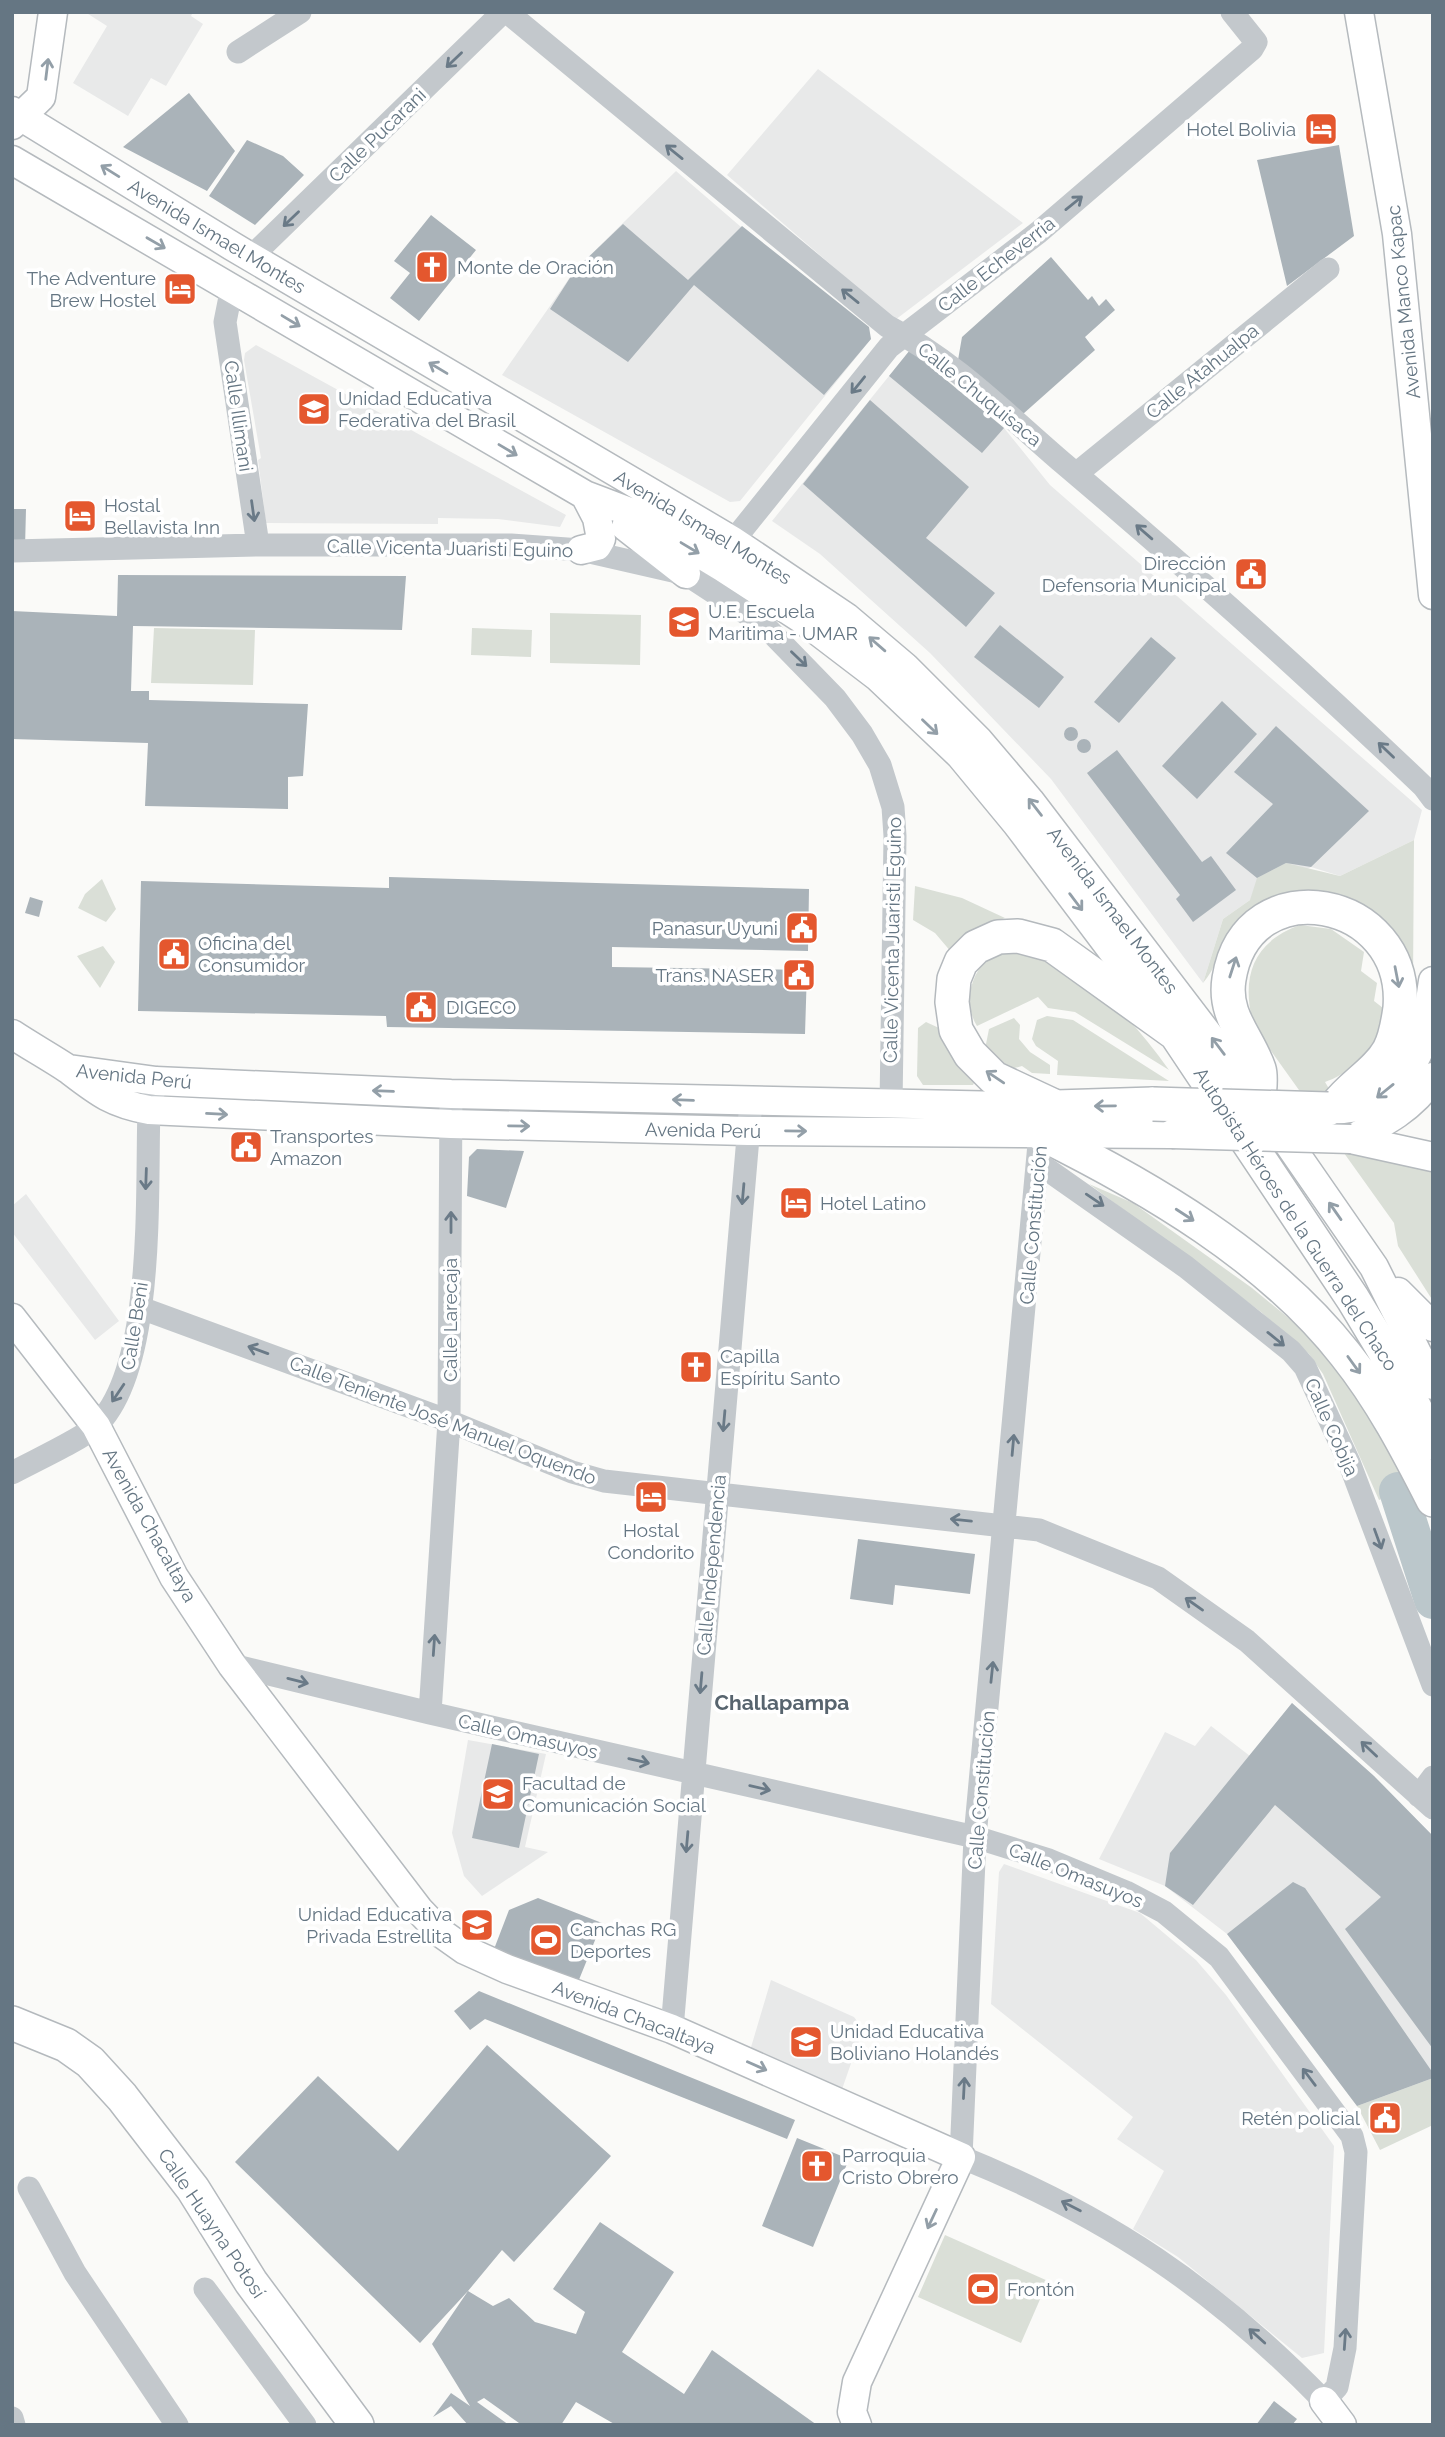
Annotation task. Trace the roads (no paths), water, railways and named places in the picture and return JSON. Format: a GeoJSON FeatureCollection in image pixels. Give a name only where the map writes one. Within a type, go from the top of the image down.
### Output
{"type":"FeatureCollection","features":[{"type":"Feature","properties":{"kind":"highway"},"geometry":{"type":"LineString","coordinates":[[1259,1101],[1259,1070],[1235,1024],[1229,1005],[1229,981],[1242,944],[1261,922],[1304,906],[1347,915],[1381,939],[1396,967],[1401,996],[1398,1025],[1390,1049],[1374,1070],[1348,1089],[1331,1108]]}},
{"type":"Feature","properties":{"kind":"highway"},"geometry":{"type":"LineString","coordinates":[[1176,1034],[1052,945],[1018,936],[998,937],[976,947],[961,962],[954,979],[953,1017],[962,1042],[979,1066],[994,1077],[1045,1134],[1108,1167],[1192,1219],[1279,1285],[1344,1352],[1375,1394],[1433,1500]]}},
{"type":"Feature","properties":{"kind":"highway"},"geometry":{"type":"LineString","coordinates":[[1331,1108],[1364,1103],[1379,1097],[1393,1085],[1411,1062],[1430,1028]]}},
{"type":"Feature","properties":{"kind":"highway","name":"Autopista Héroes de la Guerra del Chaco"},"geometry":{"type":"LineString","coordinates":[[1176,1034],[1353,1299],[1394,1367],[1433,1443]]}},
{"type":"Feature","properties":{"kind":"highway","name":"Avenida Perú"},"geometry":{"type":"LineString","coordinates":[[1045,1134],[1153,1104],[1331,1108]]}},
{"type":"Feature","properties":{"kind":"highway","name":"Calle Huayna Potosí"},"geometry":{"type":"LineString","coordinates":[[12,2023],[66,2045],[90,2062],[122,2097],[193,2189],[251,2281],[357,2425]]}},
{"type":"Feature","properties":{"kind":"main road"},"geometry":{"type":"LineString","coordinates":[[16,118],[41,97],[54,12]]}},
{"type":"Feature","properties":{"kind":"main road","name":"Avenida Manco Kapac"},"geometry":{"type":"LineString","coordinates":[[1359,12],[1397,234],[1433,594]]}},
{"type":"Feature","properties":{"kind":"main road","name":"Avenida Ismael Montes"},"geometry":{"type":"LineString","coordinates":[[16,118],[733,541],[846,617],[905,667],[979,741],[1030,800],[1259,1101]]}},
{"type":"Feature","properties":{"kind":"main road","name":"Avenida Ismael Montes"},"geometry":{"type":"LineString","coordinates":[[12,160],[585,495],[635,514],[802,619],[878,677],[960,755],[1017,824],[1176,1034]]}},
{"type":"Feature","properties":{"kind":"main road"},"geometry":{"type":"LineString","coordinates":[[232,287],[251,257]]}},
{"type":"Feature","properties":{"kind":"main road"},"geometry":{"type":"LineString","coordinates":[[585,495],[602,466]]}},
{"type":"Feature","properties":{"kind":"main road"},"geometry":{"type":"LineString","coordinates":[[580,550],[597,546],[601,539],[597,518],[585,495]]}},
{"type":"Feature","properties":{"kind":"main road"},"geometry":{"type":"LineString","coordinates":[[585,495],[686,574]]}},
{"type":"Feature","properties":{"kind":"main road"},"geometry":{"type":"LineString","coordinates":[[1430,1028],[1433,981]]}},
{"type":"Feature","properties":{"kind":"main road","name":"Avenida Perú"},"geometry":{"type":"LineString","coordinates":[[12,1034],[66,1069],[98,1094],[121,1105],[149,1110],[451,1124],[748,1131],[891,1119]]}},
{"type":"Feature","properties":{"kind":"main road","name":"Avenida Perú"},"geometry":{"type":"LineString","coordinates":[[66,1069],[156,1081],[451,1094],[751,1102],[1045,1134],[1351,1139],[1433,1157]]}},
{"type":"Feature","properties":{"kind":"main road"},"geometry":{"type":"LineString","coordinates":[[1351,1139],[1403,1111],[1422,1094],[1433,1077]]}},
{"type":"Feature","properties":{"kind":"main road","name":"Autopista Héroes de la Guerra del Chaco"},"geometry":{"type":"LineString","coordinates":[[1259,1101],[1374,1267],[1433,1385]]}},
{"type":"Feature","properties":{"kind":"main road"},"geometry":{"type":"LineString","coordinates":[[1374,1267],[1433,1327]]}},
{"type":"Feature","properties":{"kind":"main road","name":"Avenida Chacaltaya"},"geometry":{"type":"LineString","coordinates":[[12,1318],[96,1426],[174,1577],[232,1665],[419,1910],[441,1933],[465,1950],[508,1969],[672,2029],[961,2157]]}},
{"type":"Feature","properties":{"kind":"main road","name":"Calle Constitución"},"geometry":{"type":"LineString","coordinates":[[857,2425],[852,2412],[857,2382],[961,2157]]}},
{"type":"Feature","properties":{"kind":"main road","name":"Avenida Chacaltaya"},"geometry":{"type":"LineString","coordinates":[[1324,2401],[1342,2425]]}},
{"type":"Feature","properties":{"kind":"street"},"geometry":{"type":"LineString","coordinates":[[238,52],[300,12]]}},
{"type":"Feature","properties":{"kind":"street","name":"Calle Pucarani"},"geometry":{"type":"LineString","coordinates":[[251,257],[505,12]]}},
{"type":"Feature","properties":{"kind":"street","name":"Calle Chuquisaca"},"geometry":{"type":"LineString","coordinates":[[505,12],[887,326],[927,347],[1292,661],[1424,786],[1433,799]]}},
{"type":"Feature","properties":{"kind":"street","name":"Calle Echeverria"},"geometry":{"type":"LineString","coordinates":[[733,541],[889,347],[1112,172],[1252,49],[1256,42],[1232,12]]}},
{"type":"Feature","properties":{"kind":"street","name":"Calle Atahualpa"},"geometry":{"type":"LineString","coordinates":[[1076,474],[1328,269]]}},
{"type":"Feature","properties":{"kind":"street","name":"Calle Illimani"},"geometry":{"type":"LineString","coordinates":[[232,287],[225,322],[258,545]]}},
{"type":"Feature","properties":{"kind":"street","name":"Calle Vicenta Juaristi Eguino"},"geometry":{"type":"LineString","coordinates":[[12,551],[258,545],[511,545],[580,550],[686,574],[764,625],[806,664],[862,734],[888,784],[894,807],[895,836],[891,1119]]}},
{"type":"Feature","properties":{"kind":"street","name":"Calle Beni"},"geometry":{"type":"LineString","coordinates":[[12,1473],[96,1426],[125,1383],[141,1308],[149,1110],[156,1081]]}},
{"type":"Feature","properties":{"kind":"street","name":"Calle Larecaja"},"geometry":{"type":"LineString","coordinates":[[430,1713],[449,1421],[451,1094]]}},
{"type":"Feature","properties":{"kind":"street","name":"Calle Independencia"},"geometry":{"type":"LineString","coordinates":[[672,2029],[751,1102]]}},
{"type":"Feature","properties":{"kind":"street","name":"Calle Constitución"},"geometry":{"type":"LineString","coordinates":[[961,2157],[975,1837],[1045,1134]]}},
{"type":"Feature","properties":{"kind":"street","name":"Calle Cobija"},"geometry":{"type":"LineString","coordinates":[[1045,1134],[1186,1267],[1291,1351],[1305,1367],[1353,1474],[1433,1685]]}},
{"type":"Feature","properties":{"kind":"street","name":"Calle Teniente José Manuel Oquendo"},"geometry":{"type":"LineString","coordinates":[[141,1308],[449,1421],[572,1472],[604,1481],[1039,1530],[1158,1578],[1247,1641],[1426,1802]]}},
{"type":"Feature","properties":{"kind":"street","name":"Calle Omasuyos"},"geometry":{"type":"LineString","coordinates":[[232,1665],[430,1713],[975,1837],[1049,1860],[1126,1892],[1164,1912],[1219,1957],[1352,2136],[1356,2152],[1345,2348],[1337,2387],[1324,2401]]}},
{"type":"Feature","properties":{"kind":"street"},"geometry":{"type":"LineString","coordinates":[[1426,1802],[1433,1777]]}},
{"type":"Feature","properties":{"kind":"street","name":"Avenida Chacaltaya"},"geometry":{"type":"LineString","coordinates":[[961,2157],[1076,2208],[1141,2246],[1233,2313],[1324,2401]]}},
{"type":"Feature","properties":{"kind":"street"},"geometry":{"type":"LineString","coordinates":[[29,2188],[75,2273],[177,2425]]}},
{"type":"Feature","properties":{"kind":"street"},"geometry":{"type":"LineString","coordinates":[[205,2289],[305,2425]]}},
{"type":"Feature","properties":{"kind":"street"},"geometry":{"type":"LineString","coordinates":[[12,2418],[14,2425]]}},
{"type":"Feature","properties":{"kind":"waterway"},"geometry":{"type":"LineString","coordinates":[[1398,1491],[1433,1600]]}},
{"type":"Feature","properties":{"kind":"place","name":"Hotel Bolivia"},"geometry":{"type":"Point","coordinates":[1321,129]}},
{"type":"Feature","properties":{"kind":"place","name":"Monte de Oración"},"geometry":{"type":"Point","coordinates":[432,267]}},
{"type":"Feature","properties":{"kind":"place","name":"The Adventure Brew Hostel"},"geometry":{"type":"Point","coordinates":[180,289]}},
{"type":"Feature","properties":{"kind":"place","name":"Unidad Educativa Federativa del Brasil"},"geometry":{"type":"Point","coordinates":[314,409]}},
{"type":"Feature","properties":{"kind":"place","name":"Hostal Bellavista Inn"},"geometry":{"type":"Point","coordinates":[80,516]}},
{"type":"Feature","properties":{"kind":"place","name":"Dirección Defensoria Municipal"},"geometry":{"type":"Point","coordinates":[1251,574]}},
{"type":"Feature","properties":{"kind":"place","name":"U.E. Escuela Maritima - UMAR"},"geometry":{"type":"Point","coordinates":[684,622]}},
{"type":"Feature","properties":{"kind":"place","name":"Panasur Uyuni"},"geometry":{"type":"Point","coordinates":[802,928]}},
{"type":"Feature","properties":{"kind":"place","name":"Oficina del Consumidor"},"geometry":{"type":"Point","coordinates":[174,954]}},
{"type":"Feature","properties":{"kind":"place","name":"Trans. NASER"},"geometry":{"type":"Point","coordinates":[799,975]}},
{"type":"Feature","properties":{"kind":"place","name":"DIGECO"},"geometry":{"type":"Point","coordinates":[421,1007]}},
{"type":"Feature","properties":{"kind":"place","name":"Transportes Amazon"},"geometry":{"type":"Point","coordinates":[246,1147]}},
{"type":"Feature","properties":{"kind":"place","name":"Hotel Latino"},"geometry":{"type":"Point","coordinates":[796,1203]}},
{"type":"Feature","properties":{"kind":"place","name":"Capilla Espíritu Santo"},"geometry":{"type":"Point","coordinates":[696,1367]}},
{"type":"Feature","properties":{"kind":"place","name":"Hostal Condorito"},"geometry":{"type":"Point","coordinates":[651,1497]}},
{"type":"Feature","properties":{"kind":"place","name":"Facultad de Comunicación Social"},"geometry":{"type":"Point","coordinates":[498,1794]}},
{"type":"Feature","properties":{"kind":"place","name":"Unidad Educativa Privada Estrellita"},"geometry":{"type":"Point","coordinates":[477,1925]}},
{"type":"Feature","properties":{"kind":"place","name":"Canchas RG Deportes"},"geometry":{"type":"Point","coordinates":[546,1940]}},
{"type":"Feature","properties":{"kind":"place","name":"Unidad Educativa Boliviano Holandés"},"geometry":{"type":"Point","coordinates":[806,2042]}},
{"type":"Feature","properties":{"kind":"place","name":"Retén policial"},"geometry":{"type":"Point","coordinates":[1385,2118]}},
{"type":"Feature","properties":{"kind":"place","name":"Parroquia Cristo Obrero"},"geometry":{"type":"Point","coordinates":[817,2166]}},
{"type":"Feature","properties":{"kind":"place","name":"Frontón"},"geometry":{"type":"Point","coordinates":[983,2289]}},
{"type":"Feature","properties":{"kind":"district","name":"Challapampa"},"geometry":{"type":"Point","coordinates":[782,1702]}}]}
